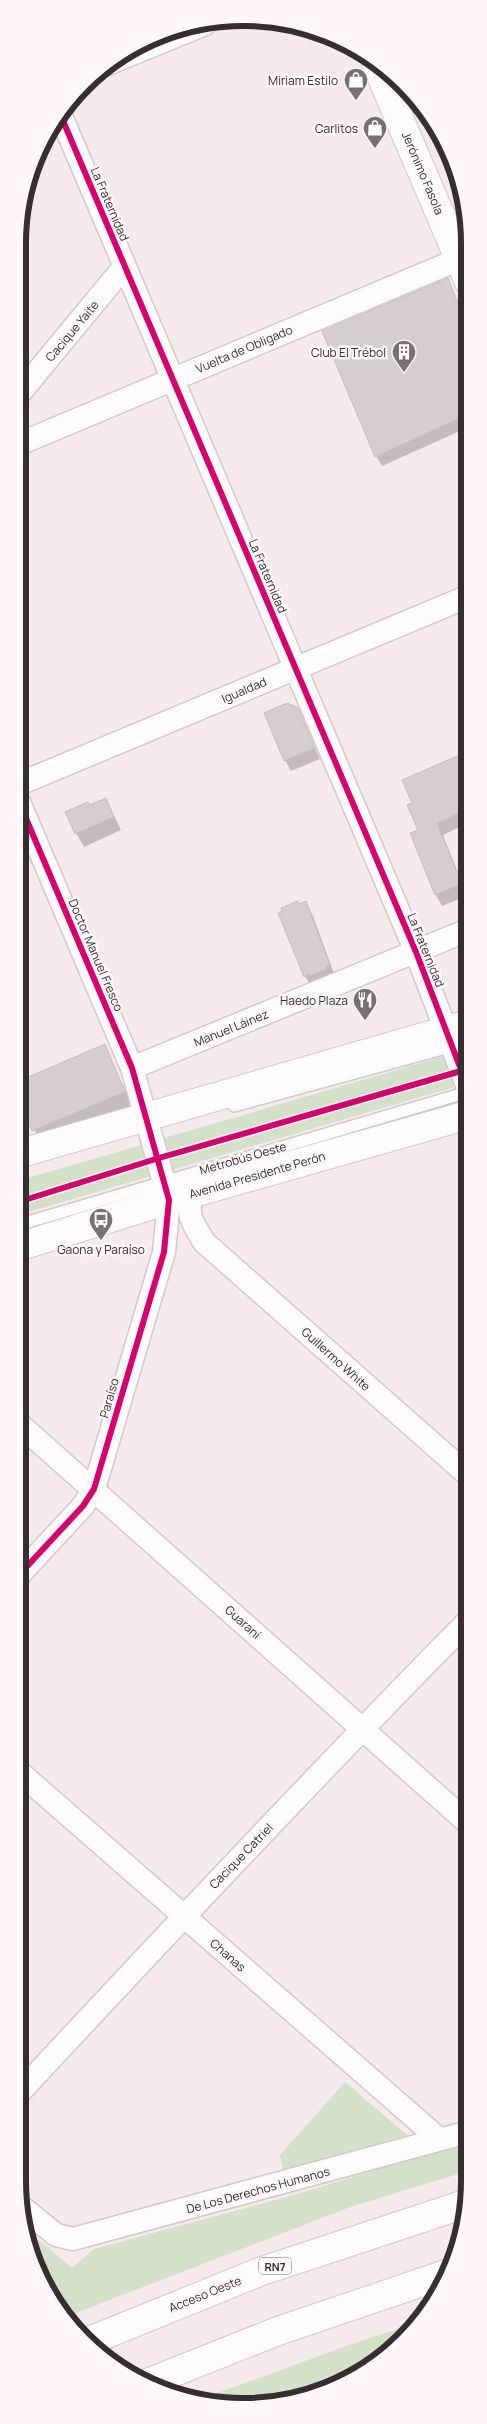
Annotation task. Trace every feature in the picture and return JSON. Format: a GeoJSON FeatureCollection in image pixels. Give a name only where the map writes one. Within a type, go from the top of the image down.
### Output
{"type":"FeatureCollection","features":[{"type":"Feature","properties":{"kind":"main road","name":"Jerónimo Fasola"},"geometry":{"type":"LineString","coordinates":[[381,75],[461,254]]}},
{"type":"Feature","properties":{"kind":"main road"},"geometry":{"type":"LineString","coordinates":[[26,1152],[149,1127],[459,1036]]}},
{"type":"Feature","properties":{"kind":"main road","name":"Avenida Presidente Perón"},"geometry":{"type":"LineString","coordinates":[[26,1244],[176,1192],[461,1116]]}},
{"type":"Feature","properties":{"kind":"main road","name":"Acceso Oeste"},"geometry":{"type":"LineString","coordinates":[[95,2339],[262,2271],[459,2206]]}},
{"type":"Feature","properties":{"kind":"main road"},"geometry":{"type":"LineString","coordinates":[[156,2379],[278,2331],[438,2277]]}},
{"type":"Feature","properties":{"kind":"street","name":"La Fraternidad"},"geometry":{"type":"LineString","coordinates":[[64,122],[416,952],[459,1036]]}},
{"type":"Feature","properties":{"kind":"street","name":"Vuelta de Obligado"},"geometry":{"type":"LineString","coordinates":[[26,441],[172,380],[461,267]]}},
{"type":"Feature","properties":{"kind":"street","name":"Cacique Yaite"},"geometry":{"type":"LineString","coordinates":[[26,386],[124,268]]}},
{"type":"Feature","properties":{"kind":"street","name":"Igualdad"},"geometry":{"type":"LineString","coordinates":[[26,781],[461,599]]}},
{"type":"Feature","properties":{"kind":"street","name":"Doctor Manuel Fresco"},"geometry":{"type":"LineString","coordinates":[[26,818],[132,1068],[149,1127],[176,1192]]}},
{"type":"Feature","properties":{"kind":"street","name":"Manuel Láinez"},"geometry":{"type":"LineString","coordinates":[[132,1068],[461,933]]}},
{"type":"Feature","properties":{"kind":"street","name":"Guillermo White"},"geometry":{"type":"LineString","coordinates":[[176,1192],[188,1207],[191,1219],[204,1242],[461,1469]]}},
{"type":"Feature","properties":{"kind":"street","name":"Paraíso"},"geometry":{"type":"LineString","coordinates":[[26,1567],[83,1506],[94,1489],[164,1252],[176,1192]]}},
{"type":"Feature","properties":{"kind":"street"},"geometry":{"type":"LineString","coordinates":[[164,1252],[181,1242],[193,1239],[204,1242]]}},
{"type":"Feature","properties":{"kind":"street","name":"Guaraní"},"geometry":{"type":"LineString","coordinates":[[26,1430],[461,1817]]}},
{"type":"Feature","properties":{"kind":"street","name":"Cacique Catriel"},"geometry":{"type":"LineString","coordinates":[[26,2085],[183,1916],[362,1728],[461,1628]]}},
{"type":"Feature","properties":{"kind":"street","name":"Chanas"},"geometry":{"type":"LineString","coordinates":[[26,1778],[439,2139]]}},
{"type":"Feature","properties":{"kind":"street","name":"De Los Derechos Humanos"},"geometry":{"type":"LineString","coordinates":[[29,2213],[49,2230],[63,2238],[85,2237],[461,2134]]}},
{"type":"Feature","properties":{"kind":"lane"},"geometry":{"type":"LineString","coordinates":[[220,1109],[459,1036]]}},
{"type":"Feature","properties":{"kind":"lane","name":"Metrobús Oeste"},"geometry":{"type":"LineString","coordinates":[[26,1223],[176,1192],[461,1094]]}},
{"type":"Feature","properties":{"kind":"green space"},"geometry":{"type":"Polygon","coordinates":[[[461,1051],[461,1085],[26,1213],[26,1179],[461,1051]]]}},
{"type":"Feature","properties":{"kind":"green space"},"geometry":{"type":"Polygon","coordinates":[[[345,2082],[408,2136],[283,2171],[280,2155],[345,2082]]]}},
{"type":"Feature","properties":{"kind":"green space"},"geometry":{"type":"Polygon","coordinates":[[[461,2143],[461,2173],[353,2206],[72,2314],[49,2277],[34,2236],[72,2268],[94,2249],[301,2193],[461,2143]]]}},
{"type":"Feature","properties":{"kind":"green space"},"geometry":{"type":"Polygon","coordinates":[[[404,2327],[376,2353],[352,2369],[313,2386],[272,2396],[244,2398],[211,2395],[363,2340],[404,2327]]]}},
{"type":"Feature","properties":{"kind":"building","name":"Club El Trébol"},"geometry":{"type":"Polygon","coordinates":[[[448,278],[461,311],[461,418],[375,457],[322,331],[448,278]]]}},
{"type":"Feature","properties":{"kind":"building"},"geometry":{"type":"Polygon","coordinates":[[[287,703],[298,708],[315,748],[284,761],[264,713],[287,703]]]}},
{"type":"Feature","properties":{"kind":"building"},"geometry":{"type":"Polygon","coordinates":[[[461,754],[461,812],[437,823],[461,884],[435,895],[410,833],[418,830],[407,805],[412,803],[402,780],[461,754]]]}},
{"type":"Feature","properties":{"kind":"building"},"geometry":{"type":"Polygon","coordinates":[[[106,798],[114,817],[75,834],[65,812],[88,802],[89,805],[106,798]]]}},
{"type":"Feature","properties":{"kind":"building"},"geometry":{"type":"Polygon","coordinates":[[[298,901],[299,904],[306,901],[330,965],[326,967],[327,969],[304,977],[278,913],[282,911],[281,908],[298,901]]]}},
{"type":"Feature","properties":{"kind":"building"},"geometry":{"type":"Polygon","coordinates":[[[105,1044],[125,1092],[32,1131],[26,1115],[26,1078],[105,1044]]]}},
{"type":"Feature","properties":{"kind":"cycle path"},"geometry":{"type":"LineString","coordinates":[[64,122],[416,952],[461,1070]]}},
{"type":"Feature","properties":{"kind":"cycle path"},"geometry":{"type":"LineString","coordinates":[[26,818],[132,1068],[169,1200],[164,1252],[94,1489],[83,1506],[26,1567]]}},
{"type":"Feature","properties":{"kind":"cycle path"},"geometry":{"type":"LineString","coordinates":[[26,1200],[159,1158],[461,1071]]}},
{"type":"Feature","properties":{"kind":"place","name":"Miriam Estilo"},"geometry":{"type":"Point","coordinates":[356,101]}},
{"type":"Feature","properties":{"kind":"place","name":"Carlitos"},"geometry":{"type":"Point","coordinates":[375,149]}},
{"type":"Feature","properties":{"kind":"place","name":"Club El Trébol"},"geometry":{"type":"Point","coordinates":[404,373]}},
{"type":"Feature","properties":{"kind":"place","name":"Haedo Plaza"},"geometry":{"type":"Point","coordinates":[365,1021]}},
{"type":"Feature","properties":{"kind":"place","name":"Gaona y Paraíso"},"geometry":{"type":"Point","coordinates":[101,1241]}}]}
